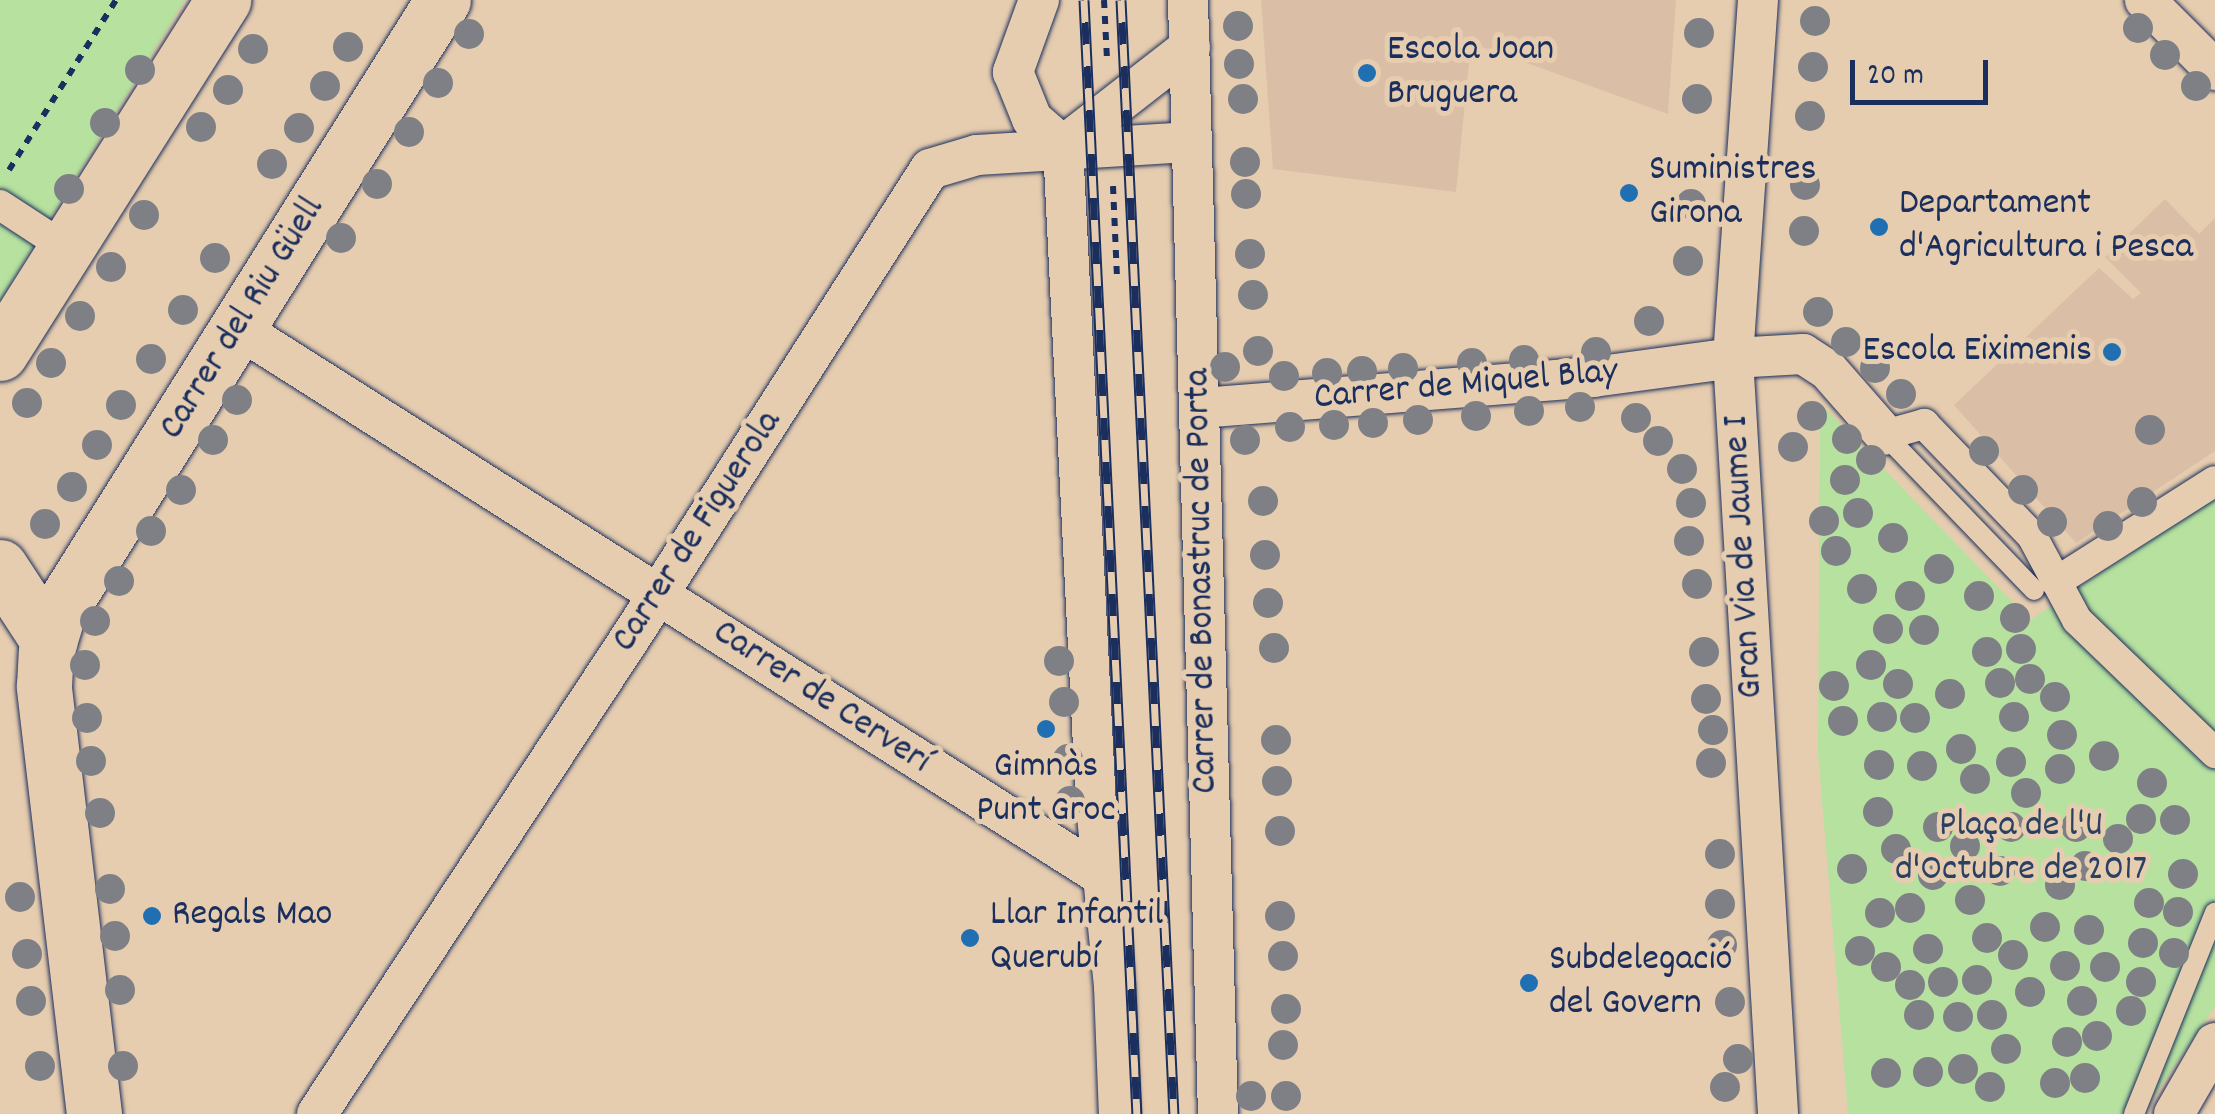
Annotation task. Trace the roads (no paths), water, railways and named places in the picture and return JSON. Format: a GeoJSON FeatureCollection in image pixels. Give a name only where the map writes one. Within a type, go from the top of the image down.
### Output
{"type":"FeatureCollection","features":[{"type":"Feature","properties":{"kind":"main road"},"geometry":{"type":"LineString","coordinates":[[0,353],[223,0]]}},
{"type":"Feature","properties":{"kind":"main road","name":"Carrer del Riu Güell"},"geometry":{"type":"LineString","coordinates":[[94,1114],[44,686],[49,642],[57,615],[444,0]]}},
{"type":"Feature","properties":{"kind":"main road"},"geometry":{"type":"LineString","coordinates":[[0,567],[49,642]]}},
{"type":"Feature","properties":{"kind":"street"},"geometry":{"type":"LineString","coordinates":[[1039,0],[1014,72],[1032,119],[1063,146],[1071,366],[1102,876],[1114,986],[1119,1114]]}},
{"type":"Feature","properties":{"kind":"street","name":"Carrer de Bonastruc de Porta"},"geometry":{"type":"LineString","coordinates":[[1188,0],[1218,1114]]}},
{"type":"Feature","properties":{"kind":"street","name":"Gran Via de Jaume I"},"geometry":{"type":"LineString","coordinates":[[1758,0],[1733,358],[1778,1114]]}},
{"type":"Feature","properties":{"kind":"street"},"geometry":{"type":"LineString","coordinates":[[2146,0],[2215,70]]}},
{"type":"Feature","properties":{"kind":"street"},"geometry":{"type":"LineString","coordinates":[[1063,146],[1190,48]]}},
{"type":"Feature","properties":{"kind":"street","name":"Carrer de Figuerola"},"geometry":{"type":"LineString","coordinates":[[317,1114],[930,169],[976,154],[1063,146],[1192,142]]}},
{"type":"Feature","properties":{"kind":"street"},"geometry":{"type":"LineString","coordinates":[[0,205],[66,248]]}},
{"type":"Feature","properties":{"kind":"street","name":"Carrer de Cerverí"},"geometry":{"type":"LineString","coordinates":[[236,327],[1102,876]]}},
{"type":"Feature","properties":{"kind":"street","name":"Carrer de Miquel Blay"},"geometry":{"type":"LineString","coordinates":[[1200,408],[1593,377],[1733,358],[1803,354],[1828,370],[1885,435]]}},
{"type":"Feature","properties":{"kind":"street"},"geometry":{"type":"LineString","coordinates":[[1885,435],[1924,424],[2032,536],[2045,586],[2215,753]]}},
{"type":"Feature","properties":{"kind":"street"},"geometry":{"type":"LineString","coordinates":[[2045,586],[2215,481]]}},
{"type":"Feature","properties":{"kind":"street"},"geometry":{"type":"LineString","coordinates":[[2174,1114],[2215,1044]]}},
{"type":"Feature","properties":{"kind":"lane"},"geometry":{"type":"LineString","coordinates":[[2134,1114],[2215,913]]}},
{"type":"Feature","properties":{"kind":"railway"},"geometry":{"type":"LineString","coordinates":[[1084,0],[1137,1114]]}},
{"type":"Feature","properties":{"kind":"railway"},"geometry":{"type":"LineString","coordinates":[[1121,0],[1174,1114]]}},
{"type":"Feature","properties":{"kind":"place","name":"Escola Joan Bruguera"},"geometry":{"type":"Point","coordinates":[1367,73]}},
{"type":"Feature","properties":{"kind":"place","name":"Suministres Girona"},"geometry":{"type":"Point","coordinates":[1629,193]}},
{"type":"Feature","properties":{"kind":"place","name":"Departament d'Agricultura i Pesca"},"geometry":{"type":"Point","coordinates":[1879,227]}},
{"type":"Feature","properties":{"kind":"place","name":"Escola Eiximenis"},"geometry":{"type":"Point","coordinates":[2112,352]}},
{"type":"Feature","properties":{"kind":"place","name":"Gimnàs Punt Groc"},"geometry":{"type":"Point","coordinates":[1046,729]}},
{"type":"Feature","properties":{"kind":"place","name":"Regals Mao"},"geometry":{"type":"Point","coordinates":[152,916]}},
{"type":"Feature","properties":{"kind":"place","name":"Llar Infantil Querubí"},"geometry":{"type":"Point","coordinates":[970,938]}},
{"type":"Feature","properties":{"kind":"place","name":"Subdelegació del Govern"},"geometry":{"type":"Point","coordinates":[1529,983]}},
{"type":"Feature","properties":{"kind":"park label","name":"Plaça de l'U d'Octubre de 2017"},"geometry":{"type":"Point","coordinates":[2021,849]}}]}
